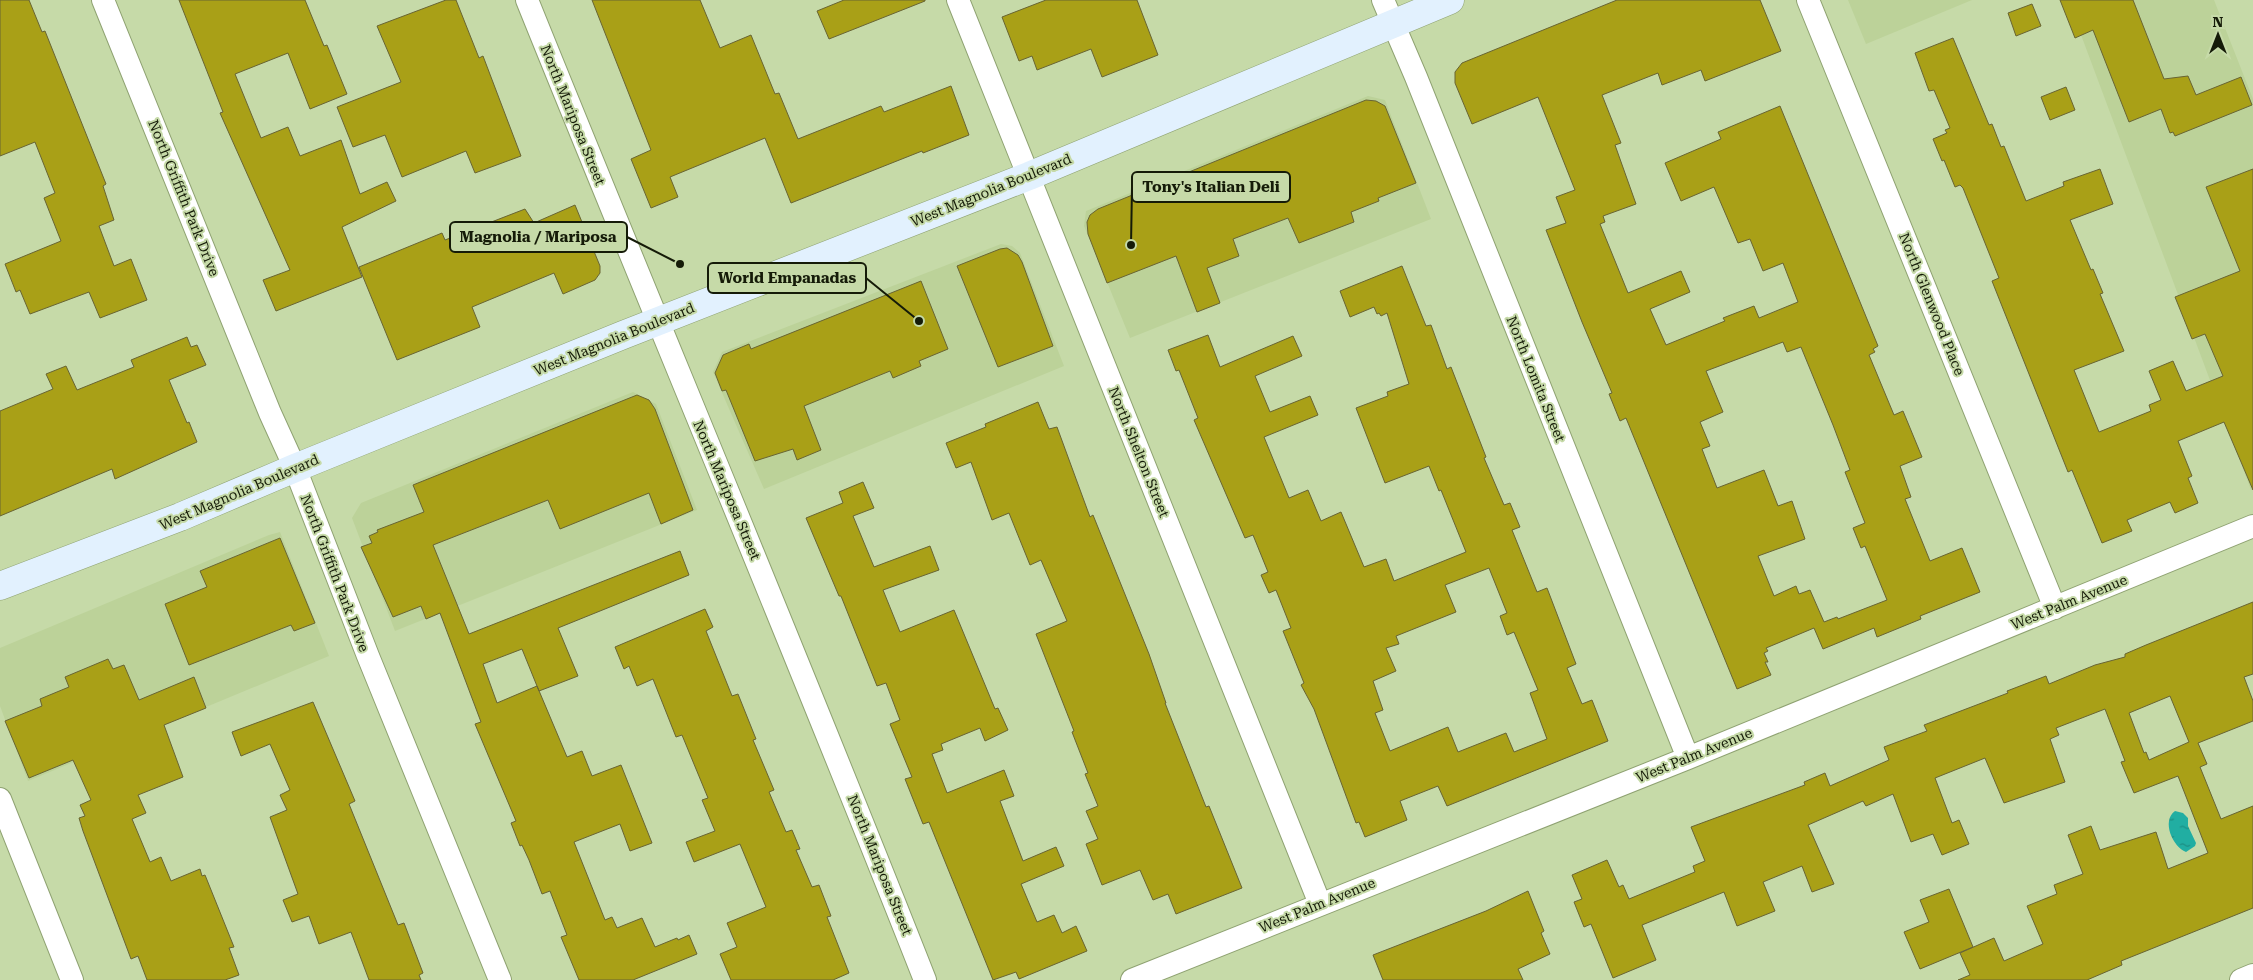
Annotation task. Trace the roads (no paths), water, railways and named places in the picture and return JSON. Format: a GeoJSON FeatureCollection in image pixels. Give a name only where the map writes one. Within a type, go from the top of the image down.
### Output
{"type":"FeatureCollection","features":[{"type":"Feature","properties":{"kind":"main road","name":"West Magnolia Boulevard"},"geometry":{"type":"LineString","coordinates":[[0,586],[180,517],[295,468],[657,322],[1029,176],[1388,11],[1450,0]]}},
{"type":"Feature","properties":{"kind":"street","name":"North Griffith Park Drive"},"geometry":{"type":"LineString","coordinates":[[103,0],[270,413],[295,468],[368,656],[500,980]]}},
{"type":"Feature","properties":{"kind":"street","name":"North Mariposa Street"},"geometry":{"type":"LineString","coordinates":[[527,0],[657,322],[821,715],[925,980]]}},
{"type":"Feature","properties":{"kind":"street","name":"North Shelton Street"},"geometry":{"type":"LineString","coordinates":[[958,0],[1320,904]]}},
{"type":"Feature","properties":{"kind":"street","name":"North Glenwood Place"},"geometry":{"type":"LineString","coordinates":[[1808,0],[2055,608]]}},
{"type":"Feature","properties":{"kind":"street","name":"North Lomita Street"},"geometry":{"type":"LineString","coordinates":[[1388,11],[1688,758]]}},
{"type":"Feature","properties":{"kind":"street","name":"West Palm Avenue"},"geometry":{"type":"LineString","coordinates":[[1132,980],[1688,758],[2253,526]]}},
{"type":"Feature","properties":{"kind":"street"},"geometry":{"type":"LineString","coordinates":[[0,799],[72,980]]}},
{"type":"Feature","properties":{"kind":"street"},"geometry":{"type":"LineString","coordinates":[[2241,980],[2253,975]]}},
{"type":"Feature","properties":{"kind":"water"},"geometry":{"type":"Polygon","coordinates":[[[2175,811],[2183,813],[2188,818],[2188,826],[2196,843],[2195,846],[2186,852],[2177,845],[2170,833],[2169,821],[2175,811]]]}},
{"type":"Feature","properties":{"kind":"place","name":"Tony's Italian Deli"},"geometry":{"type":"Point","coordinates":[1131,245]}},
{"type":"Feature","properties":{"kind":"place","name":"Magnolia / Mariposa"},"geometry":{"type":"Point","coordinates":[680,264]}},
{"type":"Feature","properties":{"kind":"place","name":"World Empanadas"},"geometry":{"type":"Point","coordinates":[919,321]}}]}
